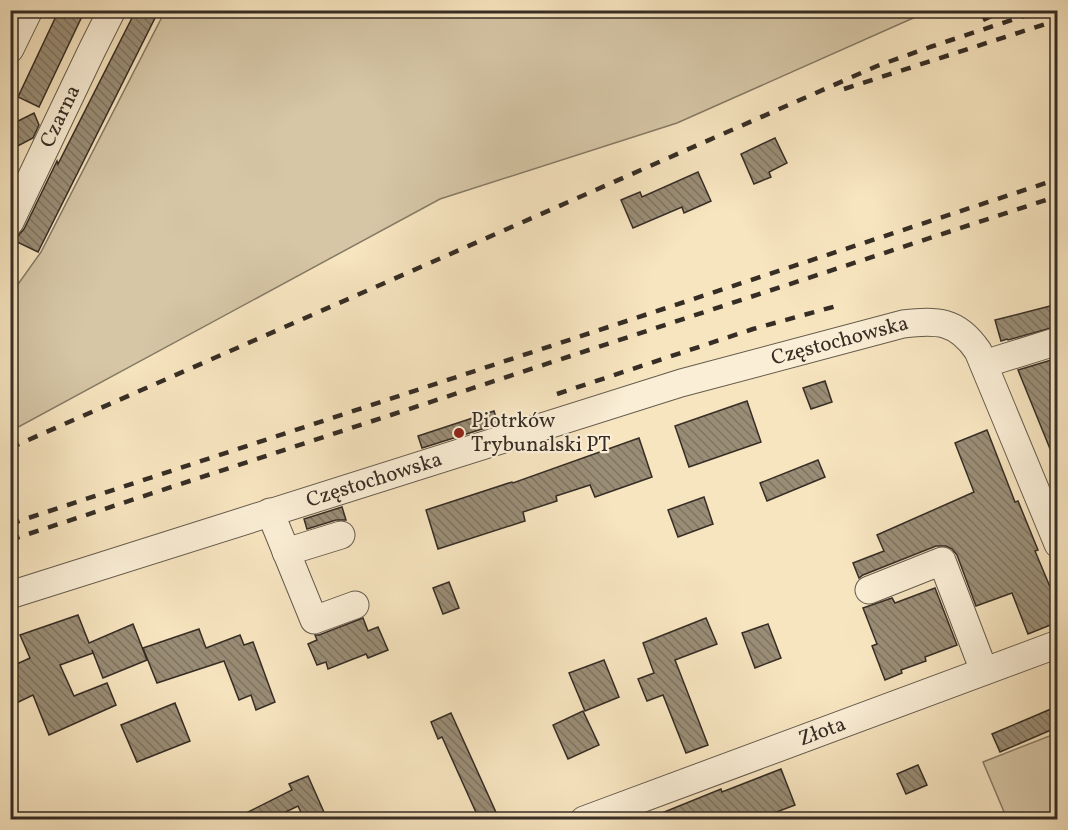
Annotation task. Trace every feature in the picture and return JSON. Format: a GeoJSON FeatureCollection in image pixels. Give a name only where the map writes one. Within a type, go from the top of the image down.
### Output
{"type":"FeatureCollection","features":[{"type":"Feature","properties":{"kind":"street"},"geometry":{"type":"LineString","coordinates":[[10,49],[29,10]]}},
{"type":"Feature","properties":{"kind":"street","name":"Czarna"},"geometry":{"type":"LineString","coordinates":[[12,217],[112,10]]}},
{"type":"Feature","properties":{"kind":"street","name":"Częstochowska"},"geometry":{"type":"LineString","coordinates":[[10,595],[681,383],[903,324],[926,321],[948,325],[959,330],[967,336],[984,364]]}},
{"type":"Feature","properties":{"kind":"street"},"geometry":{"type":"LineString","coordinates":[[1058,341],[984,364],[1058,544]]}},
{"type":"Feature","properties":{"kind":"street"},"geometry":{"type":"LineString","coordinates":[[270,512],[314,620],[355,605]]}},
{"type":"Feature","properties":{"kind":"street"},"geometry":{"type":"LineString","coordinates":[[286,552],[341,535]]}},
{"type":"Feature","properties":{"kind":"street"},"geometry":{"type":"LineString","coordinates":[[869,590],[942,561],[984,671]]}},
{"type":"Feature","properties":{"kind":"street","name":"Złota"},"geometry":{"type":"LineString","coordinates":[[584,819],[1058,644]]}},
{"type":"Feature","properties":{"kind":"shaded area"},"geometry":{"type":"Polygon","coordinates":[[[165,11],[929,11],[677,123],[440,199],[11,431],[11,294],[41,252],[165,11]]]}},
{"type":"Feature","properties":{"kind":"shaded area"},"geometry":{"type":"Polygon","coordinates":[[[1057,733],[1057,810],[1033,819],[1007,819],[983,762],[1057,733]]]}},
{"type":"Feature","properties":{"kind":"building"},"geometry":{"type":"Polygon","coordinates":[[[59,10],[85,10],[39,107],[18,97],[59,10]]]}},
{"type":"Feature","properties":{"kind":"building"},"geometry":{"type":"Polygon","coordinates":[[[136,10],[159,10],[38,252],[15,241],[24,229],[136,10]]]}},
{"type":"Feature","properties":{"kind":"building"},"geometry":{"type":"Polygon","coordinates":[[[34,113],[39,125],[33,138],[10,150],[10,125],[34,113]]]}},
{"type":"Feature","properties":{"kind":"building"},"geometry":{"type":"Polygon","coordinates":[[[775,138],[787,163],[769,172],[771,177],[754,184],[741,154],[775,138]]]}},
{"type":"Feature","properties":{"kind":"building"},"geometry":{"type":"Polygon","coordinates":[[[698,172],[711,201],[684,213],[682,207],[633,228],[621,200],[640,192],[642,197],[698,172]]]}},
{"type":"Feature","properties":{"kind":"building"},"geometry":{"type":"Polygon","coordinates":[[[1058,304],[1058,326],[1001,341],[995,320],[1058,304]]]}},
{"type":"Feature","properties":{"kind":"building"},"geometry":{"type":"Polygon","coordinates":[[[1058,358],[1058,466],[1057,466],[1018,370],[1058,358]]]}},
{"type":"Feature","properties":{"kind":"building"},"geometry":{"type":"Polygon","coordinates":[[[825,381],[832,402],[811,409],[803,388],[825,381]]]}},
{"type":"Feature","properties":{"kind":"building"},"geometry":{"type":"Polygon","coordinates":[[[747,401],[761,442],[689,467],[675,426],[747,401]]]}},
{"type":"Feature","properties":{"kind":"building","name":"Piotrków Trybunalski PT"},"geometry":{"type":"Polygon","coordinates":[[[494,411],[498,424],[422,448],[418,436],[494,411]]]}},
{"type":"Feature","properties":{"kind":"building"},"geometry":{"type":"Polygon","coordinates":[[[987,430],[1015,502],[1018,501],[1038,550],[1035,551],[1058,606],[1058,622],[1028,634],[1012,593],[976,606],[957,555],[946,546],[936,546],[859,578],[853,563],[884,551],[877,535],[974,492],[955,443],[987,430]]]}},
{"type":"Feature","properties":{"kind":"building"},"geometry":{"type":"Polygon","coordinates":[[[639,438],[652,477],[595,497],[590,485],[556,496],[557,501],[523,512],[525,521],[438,549],[426,510],[513,483],[639,438]]]}},
{"type":"Feature","properties":{"kind":"building"},"geometry":{"type":"Polygon","coordinates":[[[818,460],[825,477],[767,501],[760,483],[818,460]]]}},
{"type":"Feature","properties":{"kind":"building"},"geometry":{"type":"Polygon","coordinates":[[[704,497],[713,524],[678,537],[668,510],[704,497]]]}},
{"type":"Feature","properties":{"kind":"building"},"geometry":{"type":"Polygon","coordinates":[[[342,507],[346,520],[336,520],[307,529],[304,519],[342,507]]]}},
{"type":"Feature","properties":{"kind":"building"},"geometry":{"type":"Polygon","coordinates":[[[449,582],[459,608],[443,614],[433,588],[449,582]]]}},
{"type":"Feature","properties":{"kind":"building"},"geometry":{"type":"Polygon","coordinates":[[[935,588],[957,645],[925,657],[926,661],[901,670],[902,673],[885,680],[872,646],[877,644],[863,608],[892,598],[895,603],[935,588]]]}},
{"type":"Feature","properties":{"kind":"building"},"geometry":{"type":"Polygon","coordinates":[[[78,615],[89,643],[133,624],[147,660],[103,678],[92,650],[93,653],[60,665],[74,696],[107,683],[116,705],[49,735],[33,695],[10,706],[10,667],[30,658],[20,635],[78,615]]]}},
{"type":"Feature","properties":{"kind":"building"},"geometry":{"type":"Polygon","coordinates":[[[363,618],[368,631],[378,627],[388,650],[368,658],[366,654],[328,669],[326,662],[317,665],[308,644],[317,640],[315,635],[363,618]]]}},
{"type":"Feature","properties":{"kind":"building"},"geometry":{"type":"Polygon","coordinates":[[[706,618],[717,644],[675,660],[708,745],[686,753],[663,695],[647,701],[638,679],[654,673],[643,643],[706,618]]]}},
{"type":"Feature","properties":{"kind":"building"},"geometry":{"type":"Polygon","coordinates":[[[768,624],[781,658],[755,668],[742,633],[768,624]]]}},
{"type":"Feature","properties":{"kind":"building"},"geometry":{"type":"Polygon","coordinates":[[[199,629],[206,648],[240,635],[244,645],[253,642],[275,702],[256,710],[251,695],[239,700],[224,661],[157,683],[143,648],[199,629]]]}},
{"type":"Feature","properties":{"kind":"building"},"geometry":{"type":"Polygon","coordinates":[[[604,660],[619,697],[585,711],[569,673],[604,660]]]}},
{"type":"Feature","properties":{"kind":"building"},"geometry":{"type":"Polygon","coordinates":[[[175,703],[190,741],[137,762],[121,725],[175,703]]]}},
{"type":"Feature","properties":{"kind":"building"},"geometry":{"type":"Polygon","coordinates":[[[1058,706],[1058,727],[1000,752],[992,734],[1058,706]]]}},
{"type":"Feature","properties":{"kind":"building"},"geometry":{"type":"Polygon","coordinates":[[[583,711],[599,745],[568,759],[553,725],[583,711]]]}},
{"type":"Feature","properties":{"kind":"building"},"geometry":{"type":"Polygon","coordinates":[[[451,713],[499,819],[479,819],[442,737],[438,739],[431,722],[451,713]]]}},
{"type":"Feature","properties":{"kind":"building"},"geometry":{"type":"Polygon","coordinates":[[[918,765],[927,785],[906,794],[897,774],[918,765]]]}},
{"type":"Feature","properties":{"kind":"building"},"geometry":{"type":"Polygon","coordinates":[[[781,769],[795,805],[758,819],[647,819],[721,789],[722,792],[781,769]]]}},
{"type":"Feature","properties":{"kind":"building"},"geometry":{"type":"Polygon","coordinates":[[[308,776],[327,819],[304,819],[298,806],[271,819],[234,819],[292,790],[289,784],[308,776]]]}},
{"type":"Feature","properties":{"kind":"railway"},"geometry":{"type":"LineString","coordinates":[[983,20],[1004,10]]}},
{"type":"Feature","properties":{"kind":"railway"},"geometry":{"type":"LineString","coordinates":[[10,448],[877,66],[1042,10]]}},
{"type":"Feature","properties":{"kind":"railway"},"geometry":{"type":"LineString","coordinates":[[844,89],[1058,20]]}},
{"type":"Feature","properties":{"kind":"railway"},"geometry":{"type":"LineString","coordinates":[[10,524],[1058,179]]}},
{"type":"Feature","properties":{"kind":"railway"},"geometry":{"type":"LineString","coordinates":[[10,540],[1058,196]]}},
{"type":"Feature","properties":{"kind":"railway"},"geometry":{"type":"LineString","coordinates":[[557,394],[753,329],[840,305]]}},
{"type":"Feature","properties":{"kind":"place","name":"Piotrków Trybunalski PT"},"geometry":{"type":"Point","coordinates":[459,433]}}]}
